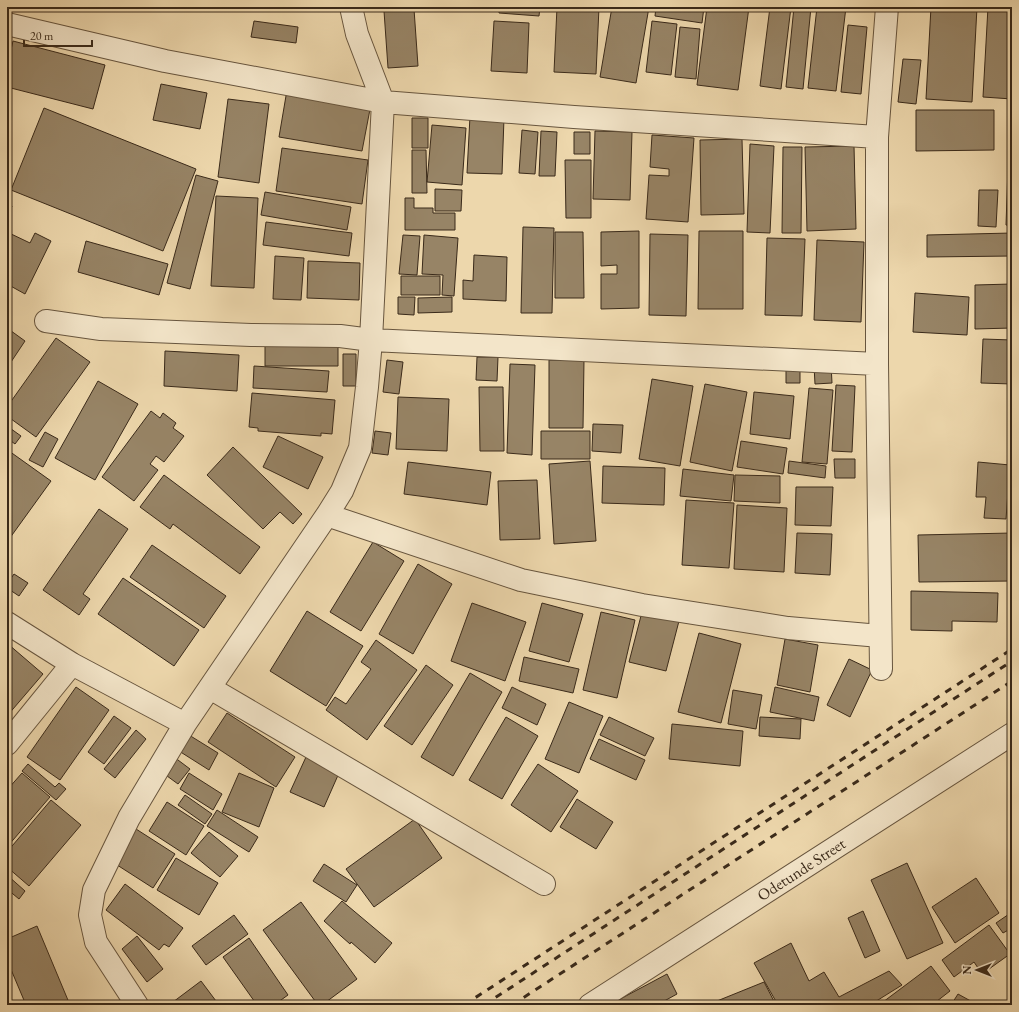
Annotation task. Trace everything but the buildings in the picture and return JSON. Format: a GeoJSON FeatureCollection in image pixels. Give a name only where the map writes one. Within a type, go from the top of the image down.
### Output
{"type":"FeatureCollection","features":[{"type":"Feature","properties":{"kind":"street"},"geometry":{"type":"LineString","coordinates":[[133,1004],[96,942],[90,914],[94,890],[129,818],[185,724],[328,515],[342,491],[360,448],[371,340],[383,102],[357,34],[351,7]]}},
{"type":"Feature","properties":{"kind":"street"},"geometry":{"type":"LineString","coordinates":[[881,669],[876,364],[877,137],[887,7]]}},
{"type":"Feature","properties":{"kind":"street"},"geometry":{"type":"LineString","coordinates":[[7,24],[165,61],[383,102],[574,117],[877,137]]}},
{"type":"Feature","properties":{"kind":"street"},"geometry":{"type":"LineString","coordinates":[[46,320],[101,329],[251,335],[340,336],[371,340],[876,364]]}},
{"type":"Feature","properties":{"kind":"street"},"geometry":{"type":"LineString","coordinates":[[328,515],[521,580],[642,605],[764,625],[880,636]]}},
{"type":"Feature","properties":{"kind":"street"},"geometry":{"type":"LineString","coordinates":[[7,623],[72,664],[185,724]]}},
{"type":"Feature","properties":{"kind":"street"},"geometry":{"type":"LineString","coordinates":[[7,744],[72,664]]}},
{"type":"Feature","properties":{"kind":"street"},"geometry":{"type":"LineString","coordinates":[[210,688],[544,884]]}},
{"type":"Feature","properties":{"kind":"street","name":"Odetunde Street"},"geometry":{"type":"LineString","coordinates":[[590,1005],[1012,734]]}},
{"type":"Feature","properties":{"kind":"railway"},"geometry":{"type":"LineString","coordinates":[[464,1005],[1012,649]]}},
{"type":"Feature","properties":{"kind":"railway"},"geometry":{"type":"LineString","coordinates":[[484,1005],[1012,661]]}},
{"type":"Feature","properties":{"kind":"railway"},"geometry":{"type":"LineString","coordinates":[[512,1005],[1012,681]]}}]}
